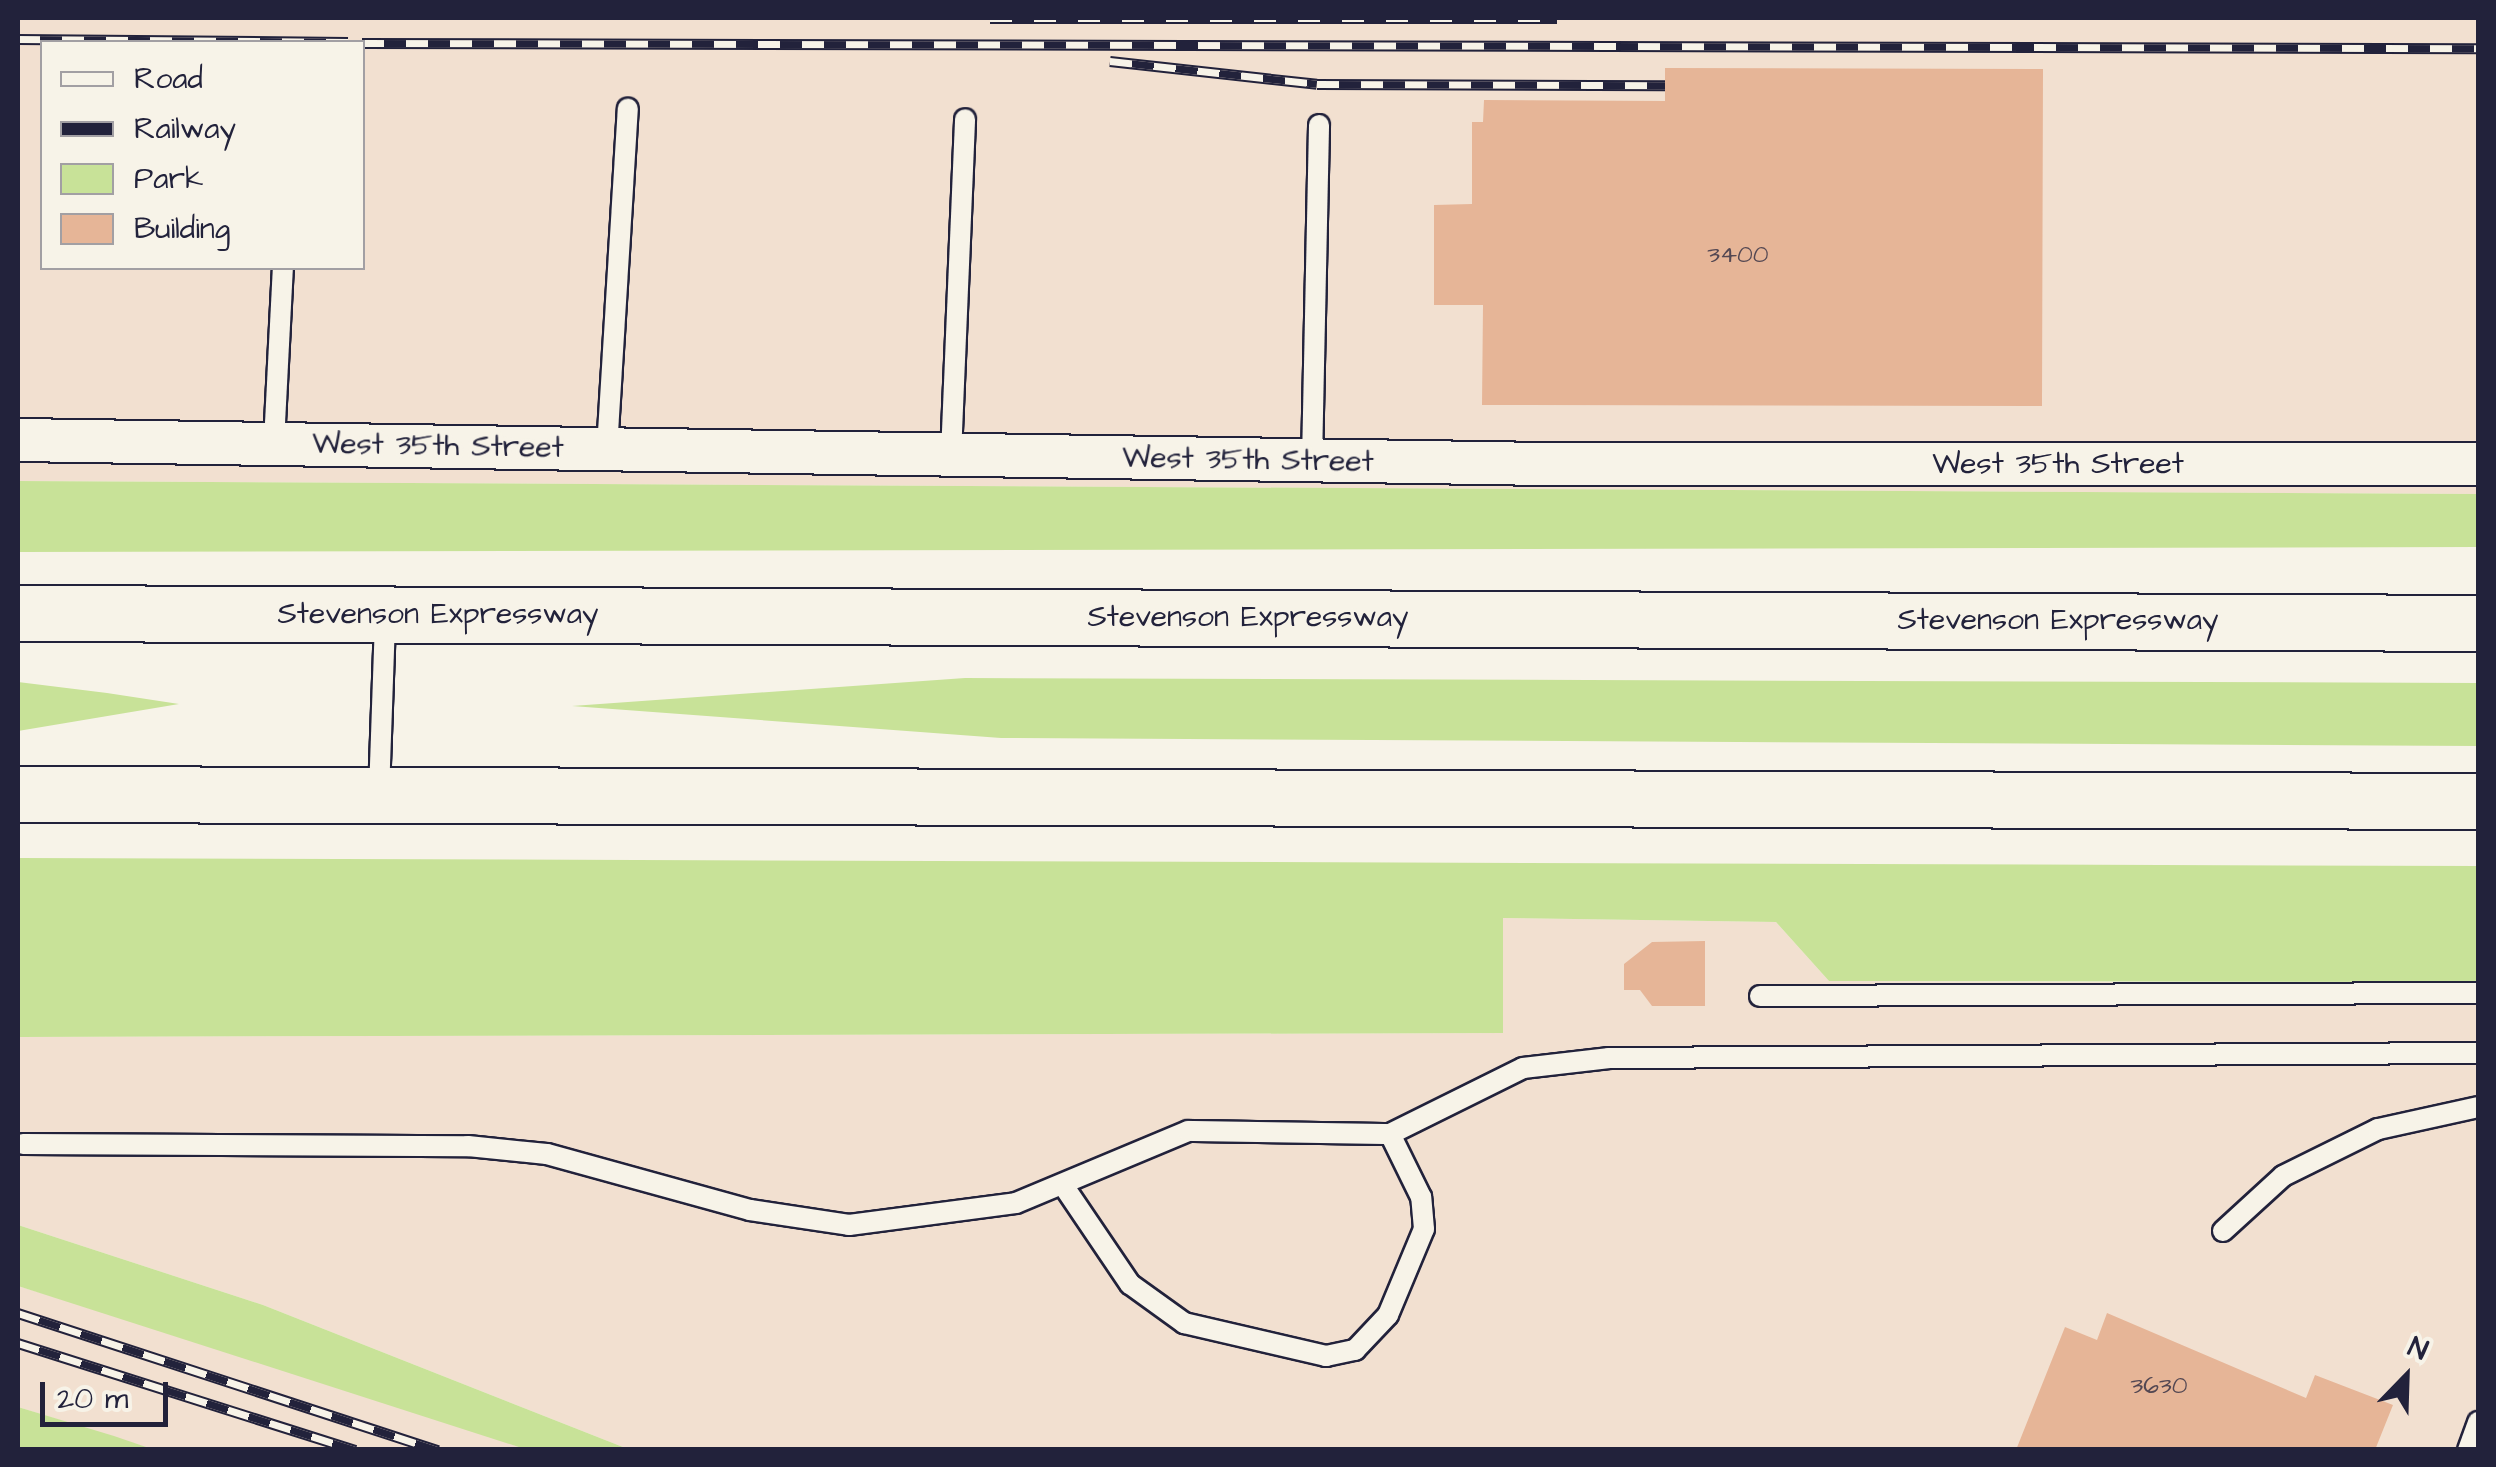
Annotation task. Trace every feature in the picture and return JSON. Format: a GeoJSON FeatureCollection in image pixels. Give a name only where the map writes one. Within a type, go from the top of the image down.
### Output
{"type":"FeatureCollection","features":[{"type":"Feature","properties":{"kind":"highway","name":"Stevenson Expressway"},"geometry":{"type":"LineString","coordinates":[[18,613],[2478,623]]}},
{"type":"Feature","properties":{"kind":"highway"},"geometry":{"type":"LineString","coordinates":[[18,794],[2478,801]]}},
{"type":"Feature","properties":{"kind":"street","name":"West 35th Street"},"geometry":{"type":"LineString","coordinates":[[18,440],[1312,461],[2478,464]]}},
{"type":"Feature","properties":{"kind":"lane"},"geometry":{"type":"LineString","coordinates":[[607,449],[628,109]]}},
{"type":"Feature","properties":{"kind":"lane"},"geometry":{"type":"LineString","coordinates":[[951,455],[964,119]]}},
{"type":"Feature","properties":{"kind":"lane"},"geometry":{"type":"LineString","coordinates":[[1312,461],[1319,125]]}},
{"type":"Feature","properties":{"kind":"lane"},"geometry":{"type":"LineString","coordinates":[[274,444],[284,270]]}},
{"type":"Feature","properties":{"kind":"lane"},"geometry":{"type":"LineString","coordinates":[[379,795],[386,614]]}},
{"type":"Feature","properties":{"kind":"lane"},"geometry":{"type":"LineString","coordinates":[[1760,996],[2478,993]]}},
{"type":"Feature","properties":{"kind":"lane"},"geometry":{"type":"LineString","coordinates":[[23,1144],[468,1146],[547,1154],[750,1210],[850,1225],[924,1222],[1065,1188],[1145,1143],[1188,1131],[1390,1134],[1523,1068],[1609,1058],[2478,1052]]}},
{"type":"Feature","properties":{"kind":"lane"},"geometry":{"type":"LineString","coordinates":[[2224,1232],[2283,1176],[2378,1129],[2478,1107]]}},
{"type":"Feature","properties":{"kind":"lane"},"geometry":{"type":"LineString","coordinates":[[1065,1188],[1130,1284],[1184,1323],[1326,1356],[1355,1350],[1388,1315],[1424,1229],[1421,1196],[1390,1134]]}},
{"type":"Feature","properties":{"kind":"lane"},"geometry":{"type":"LineString","coordinates":[[2468,1450],[2478,1422]]}},
{"type":"Feature","properties":{"kind":"shaded area"},"geometry":{"type":"Polygon","coordinates":[[[18,18],[2478,18],[2478,494],[18,481],[18,18]]]}},
{"type":"Feature","properties":{"kind":"shaded area"},"geometry":{"type":"Polygon","coordinates":[[[1502,918],[1776,922],[1829,981],[2478,983],[2478,1449],[628,1449],[263,1305],[18,1225],[18,1037],[1503,1033],[1502,918]]]}},
{"type":"Feature","properties":{"kind":"shaded area"},"geometry":{"type":"Polygon","coordinates":[[[18,1286],[301,1372],[525,1449],[152,1449],[18,1407],[18,1286]]]}},
{"type":"Feature","properties":{"kind":"green space"},"geometry":{"type":"Polygon","coordinates":[[[18,481],[2478,494],[2478,547],[18,552],[18,481]]]}},
{"type":"Feature","properties":{"kind":"green space"},"geometry":{"type":"Polygon","coordinates":[[[965,678],[2478,683],[2478,746],[1001,738],[572,706],[965,678]]]}},
{"type":"Feature","properties":{"kind":"green space"},"geometry":{"type":"Polygon","coordinates":[[[18,682],[107,693],[179,704],[18,731],[18,682]]]}},
{"type":"Feature","properties":{"kind":"green space"},"geometry":{"type":"Polygon","coordinates":[[[18,858],[2478,866],[2478,982],[1829,981],[1776,922],[1503,918],[1503,1033],[18,1037],[18,858]]]}},
{"type":"Feature","properties":{"kind":"green space"},"geometry":{"type":"Polygon","coordinates":[[[18,1225],[263,1305],[628,1449],[525,1449],[18,1286],[18,1225]]]}},
{"type":"Feature","properties":{"kind":"green space"},"geometry":{"type":"Polygon","coordinates":[[[18,1407],[114,1436],[152,1449],[18,1449],[18,1407]]]}},
{"type":"Feature","properties":{"kind":"building"},"geometry":{"type":"Polygon","coordinates":[[[1665,68],[2043,69],[2042,406],[1482,405],[1483,305],[1434,305],[1434,205],[1472,204],[1472,122],[1483,122],[1484,100],[1665,101],[1665,68]]]}},
{"type":"Feature","properties":{"kind":"building"},"geometry":{"type":"Polygon","coordinates":[[[1705,941],[1705,1006],[1652,1006],[1640,990],[1624,990],[1624,964],[1652,942],[1705,941]]]}},
{"type":"Feature","properties":{"kind":"building"},"geometry":{"type":"Polygon","coordinates":[[[2107,1313],[2306,1398],[2315,1375],[2393,1405],[2375,1450],[2016,1450],[2065,1327],[2097,1340],[2107,1313]]]}},
{"type":"Feature","properties":{"kind":"railway"},"geometry":{"type":"LineString","coordinates":[[990,18],[1557,18]]}},
{"type":"Feature","properties":{"kind":"railway"},"geometry":{"type":"LineString","coordinates":[[18,39],[128,40]]}},
{"type":"Feature","properties":{"kind":"railway"},"geometry":{"type":"LineString","coordinates":[[365,43],[2478,48]]}},
{"type":"Feature","properties":{"kind":"railway"},"geometry":{"type":"LineString","coordinates":[[1110,61],[1317,84],[1665,85]]}},
{"type":"Feature","properties":{"kind":"railway"},"geometry":{"type":"LineString","coordinates":[[18,1313],[438,1450]]}},
{"type":"Feature","properties":{"kind":"railway"},"geometry":{"type":"LineString","coordinates":[[18,1343],[355,1450]]}}]}
